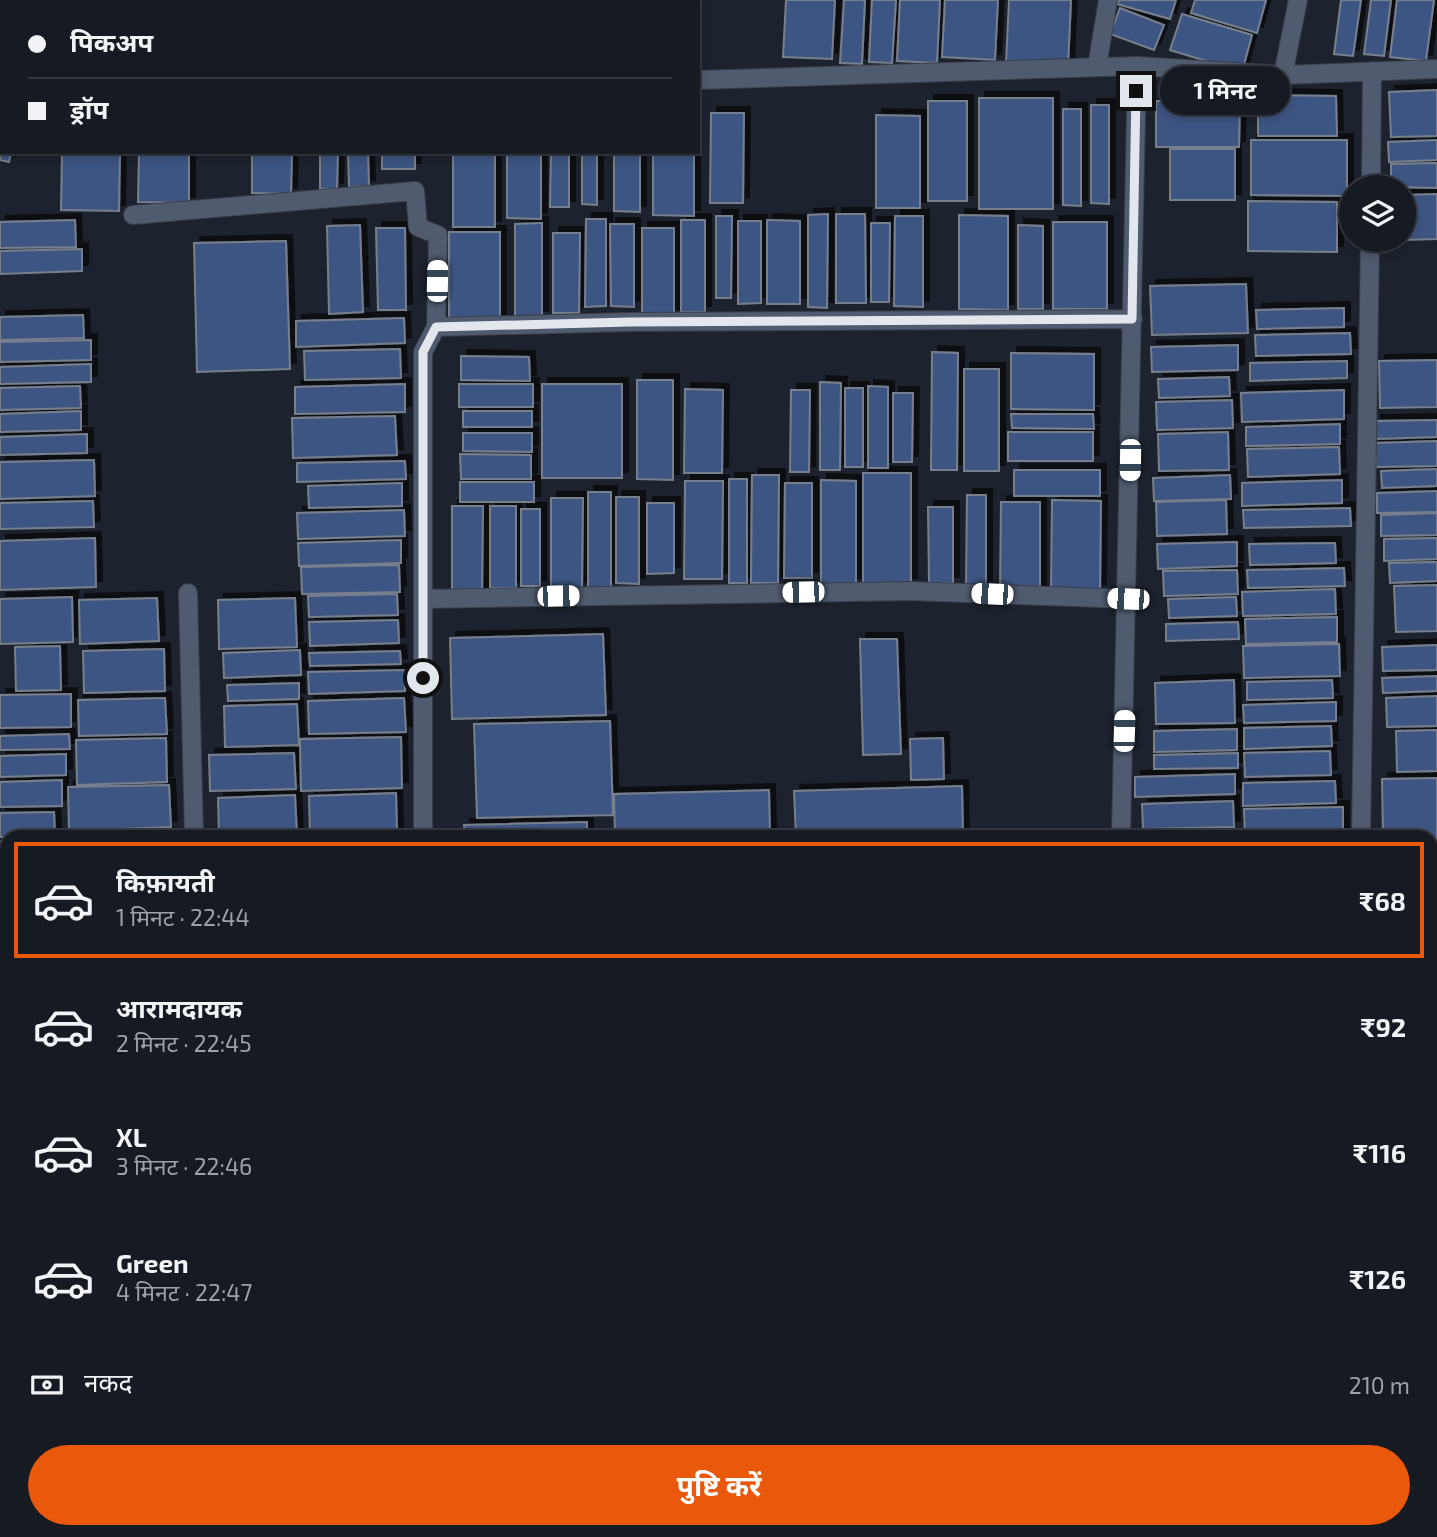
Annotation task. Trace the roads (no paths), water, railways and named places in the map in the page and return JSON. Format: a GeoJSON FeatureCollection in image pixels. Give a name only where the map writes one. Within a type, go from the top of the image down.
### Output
{"type":"FeatureCollection","features":[{"type":"Feature","properties":{"kind":"street"},"geometry":{"type":"LineString","coordinates":[[1097,67],[1108,0]]}},
{"type":"Feature","properties":{"kind":"street"},"geometry":{"type":"LineString","coordinates":[[1283,75],[1298,0]]}},
{"type":"Feature","properties":{"kind":"street"},"geometry":{"type":"LineString","coordinates":[[1121,830],[1137,66]]}},
{"type":"Feature","properties":{"kind":"street"},"geometry":{"type":"LineString","coordinates":[[700,80],[1137,66],[1283,75],[1437,69]]}},
{"type":"Feature","properties":{"kind":"street"},"geometry":{"type":"LineString","coordinates":[[1371,175],[1372,71]]}},
{"type":"Feature","properties":{"kind":"street"},"geometry":{"type":"LineString","coordinates":[[133,215],[415,191],[418,228],[438,235],[436,327],[423,352],[423,830]]}},
{"type":"Feature","properties":{"kind":"street"},"geometry":{"type":"LineString","coordinates":[[1361,830],[1370,252]]}},
{"type":"Feature","properties":{"kind":"street"},"geometry":{"type":"LineString","coordinates":[[436,327],[629,322],[1132,319]]}},
{"type":"Feature","properties":{"kind":"street"},"geometry":{"type":"LineString","coordinates":[[423,599],[911,591],[1128,599]]}},
{"type":"Feature","properties":{"kind":"street"},"geometry":{"type":"LineString","coordinates":[[188,593],[194,830]]}}]}
